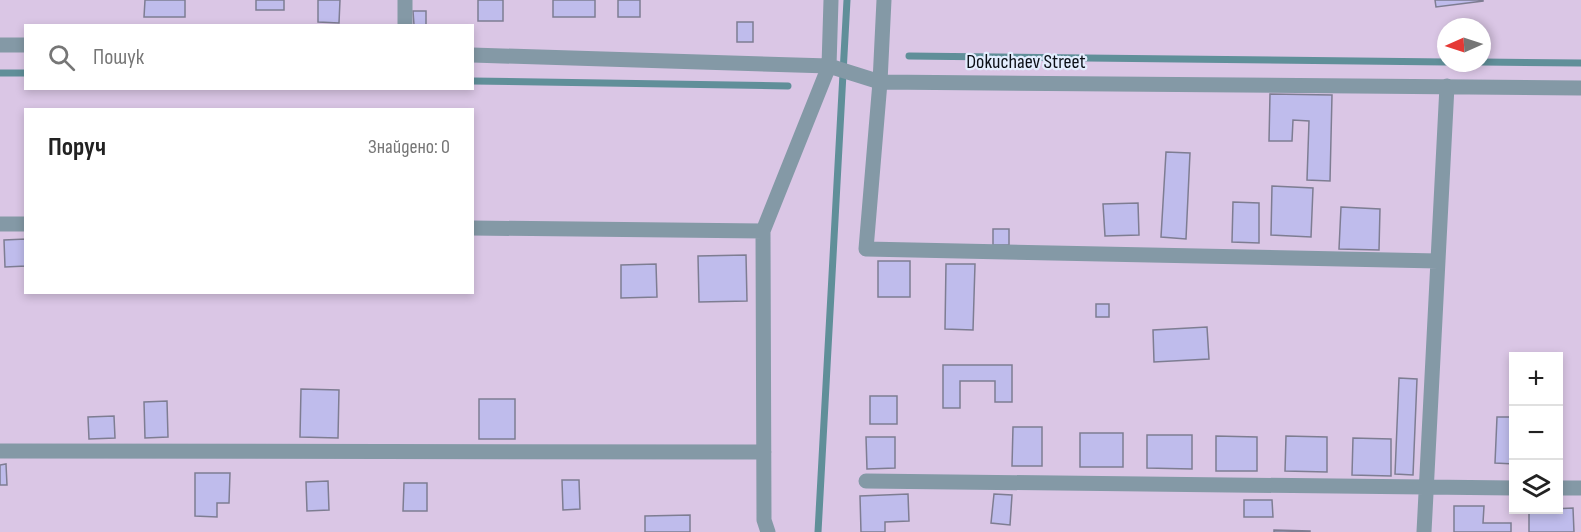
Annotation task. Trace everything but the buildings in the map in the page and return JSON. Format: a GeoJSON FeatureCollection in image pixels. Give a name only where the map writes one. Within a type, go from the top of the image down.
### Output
{"type":"FeatureCollection","features":[{"type":"Feature","properties":{"kind":"street"},"geometry":{"type":"LineString","coordinates":[[405,0],[405,24]]}},
{"type":"Feature","properties":{"kind":"street"},"geometry":{"type":"LineString","coordinates":[[768,532],[764,520],[763,231],[829,66],[831,0]]}},
{"type":"Feature","properties":{"kind":"street"},"geometry":{"type":"LineString","coordinates":[[884,0],[880,82],[866,249],[1438,261]]}},
{"type":"Feature","properties":{"kind":"street"},"geometry":{"type":"LineString","coordinates":[[0,45],[24,45]]}},
{"type":"Feature","properties":{"kind":"street","name":"Dokuchaev Street"},"geometry":{"type":"LineString","coordinates":[[474,55],[829,66],[880,82],[1581,88]]}},
{"type":"Feature","properties":{"kind":"street"},"geometry":{"type":"LineString","coordinates":[[1424,532],[1447,86]]}},
{"type":"Feature","properties":{"kind":"street"},"geometry":{"type":"LineString","coordinates":[[0,224],[24,224]]}},
{"type":"Feature","properties":{"kind":"street"},"geometry":{"type":"LineString","coordinates":[[474,228],[763,231]]}},
{"type":"Feature","properties":{"kind":"street"},"geometry":{"type":"LineString","coordinates":[[0,451],[764,452]]}},
{"type":"Feature","properties":{"kind":"street"},"geometry":{"type":"LineString","coordinates":[[866,481],[1509,488]]}},
{"type":"Feature","properties":{"kind":"street"},"geometry":{"type":"LineString","coordinates":[[1563,488],[1581,488]]}},
{"type":"Feature","properties":{"kind":"shaded area"},"geometry":{"type":"Polygon","coordinates":[[[0,0],[1581,0],[1581,532],[0,532],[0,0]]]}},
{"type":"Feature","properties":{"kind":"waterway"},"geometry":{"type":"LineString","coordinates":[[818,532],[847,0]]}},
{"type":"Feature","properties":{"kind":"waterway"},"geometry":{"type":"LineString","coordinates":[[909,56],[1437,62]]}},
{"type":"Feature","properties":{"kind":"waterway"},"geometry":{"type":"LineString","coordinates":[[1491,62],[1581,63]]}},
{"type":"Feature","properties":{"kind":"waterway"},"geometry":{"type":"LineString","coordinates":[[0,73],[24,73]]}},
{"type":"Feature","properties":{"kind":"waterway"},"geometry":{"type":"LineString","coordinates":[[474,81],[788,86]]}}]}
